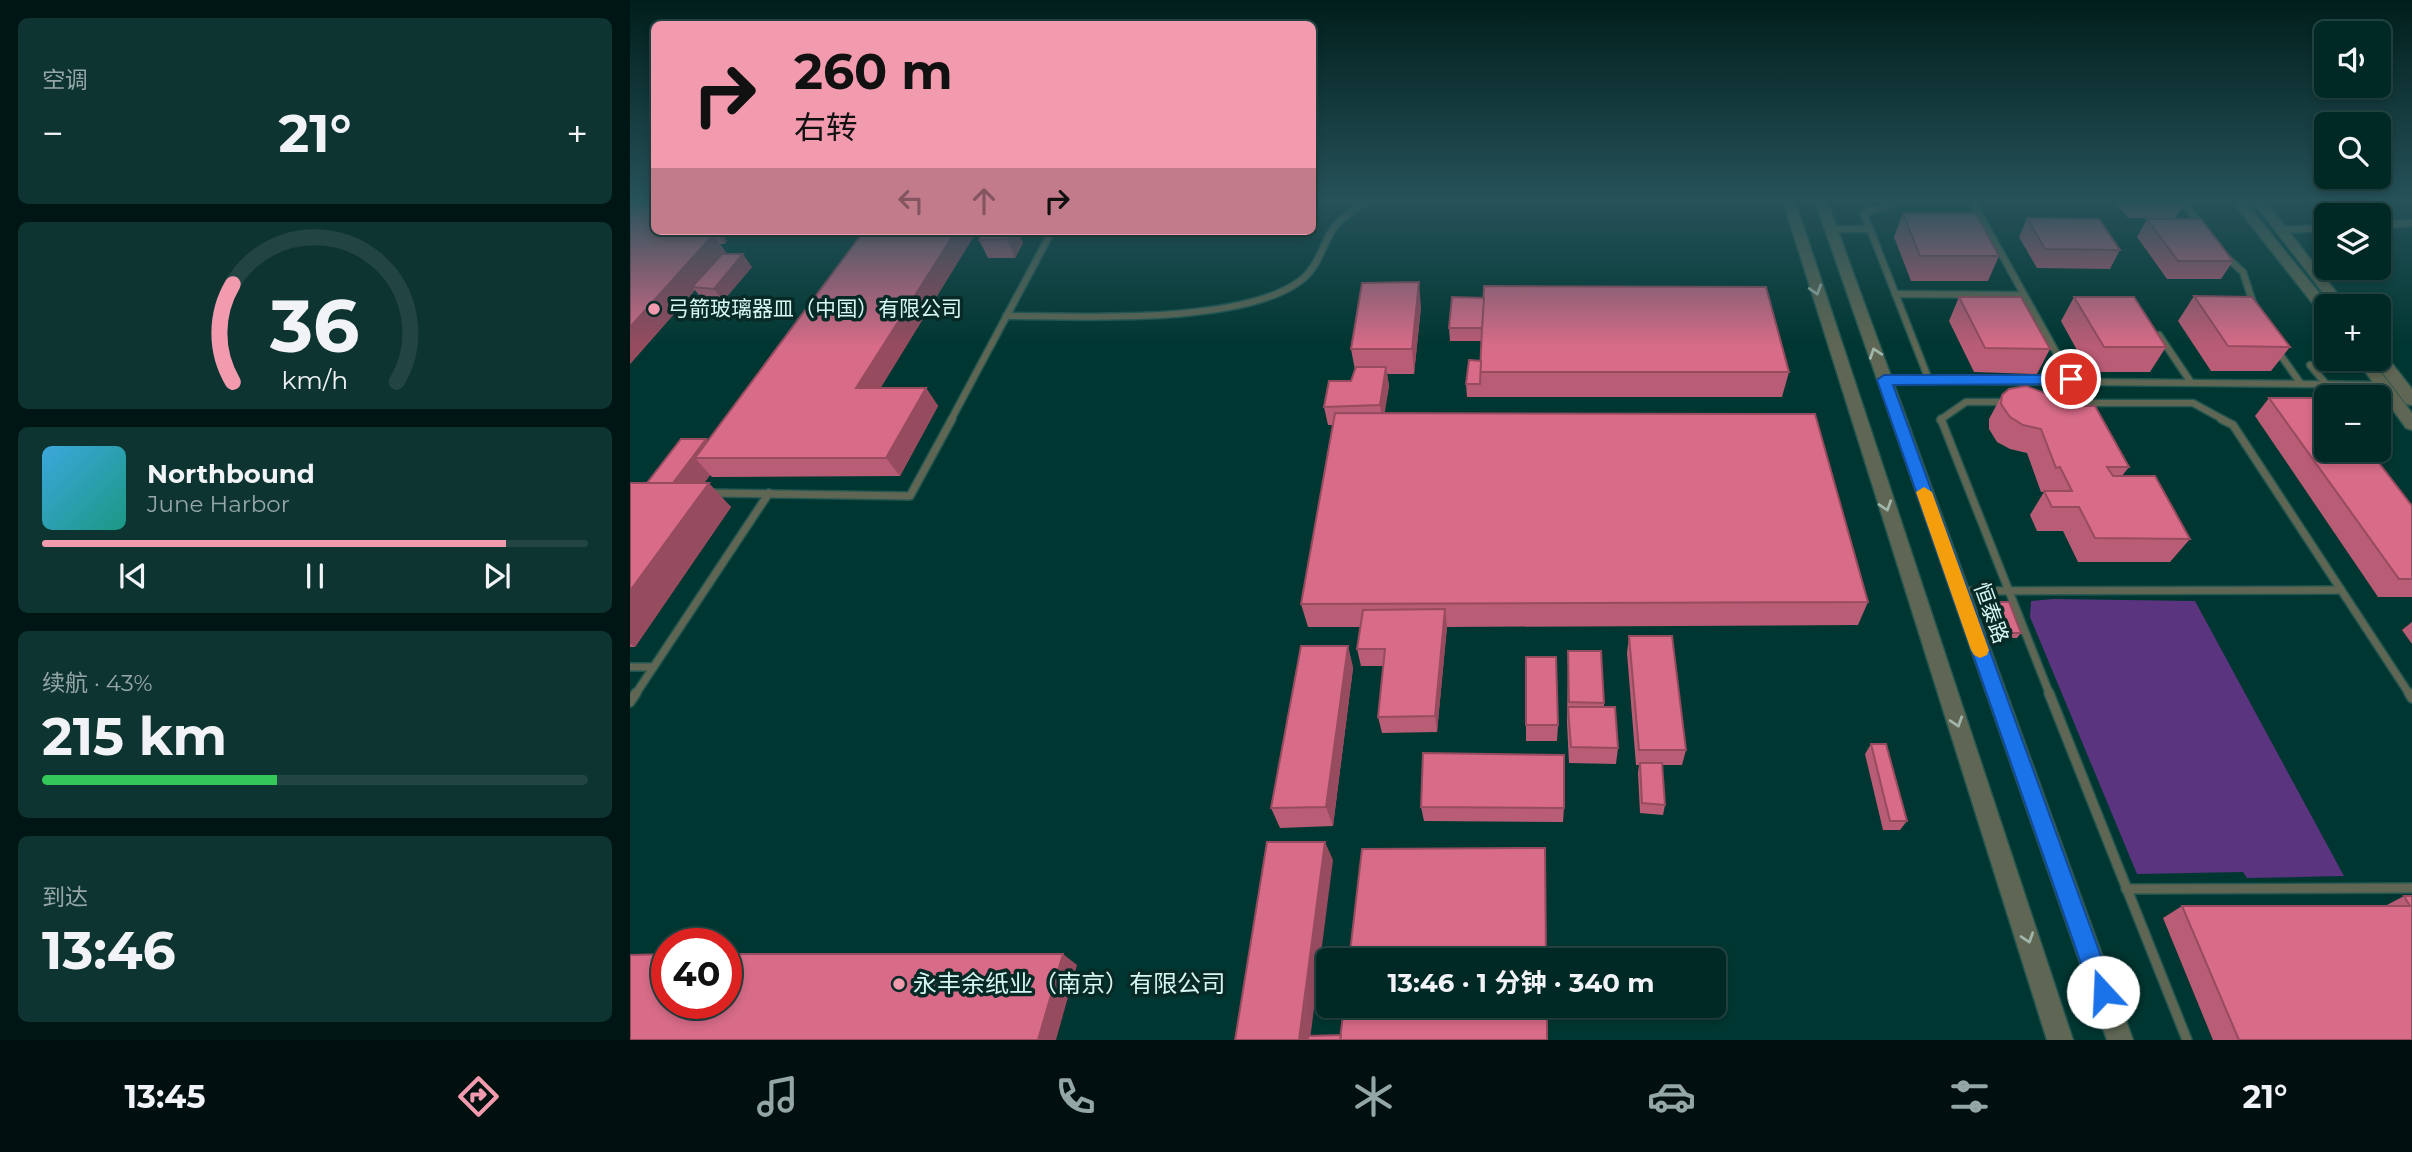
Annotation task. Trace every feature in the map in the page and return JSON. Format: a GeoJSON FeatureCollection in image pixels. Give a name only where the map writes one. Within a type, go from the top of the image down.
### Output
{"type":"FeatureCollection","features":[{"type":"Feature","properties":{"kind":"street"},"geometry":{"type":"LineString","coordinates":[[1805,250],[2060,1040]]}},
{"type":"Feature","properties":{"kind":"street","name":"恒泰路"},"geometry":{"type":"LineString","coordinates":[[1838,250],[2120,1040]]}},
{"type":"Feature","properties":{"kind":"street"},"geometry":{"type":"LineString","coordinates":[[2277,250],[2314,296]]}},
{"type":"Feature","properties":{"kind":"street"},"geometry":{"type":"LineString","coordinates":[[2297,250],[2331,294]]}},
{"type":"Feature","properties":{"kind":"street"},"geometry":{"type":"LineString","coordinates":[[2373,371],[2384,385]]}},
{"type":"Feature","properties":{"kind":"street"},"geometry":{"type":"LineString","coordinates":[[2390,371],[2412,400]]}},
{"type":"Feature","properties":{"kind":"street"},"geometry":{"type":"LineString","coordinates":[[2391,395],[2412,424]]}},
{"type":"Feature","properties":{"kind":"lane"},"geometry":{"type":"LineString","coordinates":[[697,493],[910,496],[1042,250]]}},
{"type":"Feature","properties":{"kind":"lane"},"geometry":{"type":"LineString","coordinates":[[1006,316],[1202,311],[1265,299],[1296,285],[1317,266],[1324,250]]}},
{"type":"Feature","properties":{"kind":"lane"},"geometry":{"type":"LineString","coordinates":[[1878,250],[1929,380]]}},
{"type":"Feature","properties":{"kind":"lane"},"geometry":{"type":"LineString","coordinates":[[1999,250],[2071,379]]}},
{"type":"Feature","properties":{"kind":"lane"},"geometry":{"type":"LineString","coordinates":[[2223,254],[2243,272],[2259,320]]}},
{"type":"Feature","properties":{"kind":"lane"},"geometry":{"type":"LineString","coordinates":[[1895,294],[2024,295]]}},
{"type":"Feature","properties":{"kind":"lane"},"geometry":{"type":"LineString","coordinates":[[2159,335],[2190,381]]}},
{"type":"Feature","properties":{"kind":"lane"},"geometry":{"type":"LineString","coordinates":[[2271,342],[2301,384]]}},
{"type":"Feature","properties":{"kind":"lane"},"geometry":{"type":"LineString","coordinates":[[2310,365],[2326,384]]}},
{"type":"Feature","properties":{"kind":"lane"},"geometry":{"type":"LineString","coordinates":[[1884,380],[2071,379],[2384,385]]}},
{"type":"Feature","properties":{"kind":"lane"},"geometry":{"type":"LineString","coordinates":[[2020,402],[1966,402],[1940,419],[2187,1040]]}},
{"type":"Feature","properties":{"kind":"lane"},"geometry":{"type":"LineString","coordinates":[[2046,402],[2193,403],[2233,425],[2412,698]]}},
{"type":"Feature","properties":{"kind":"lane"},"geometry":{"type":"LineString","coordinates":[[630,702],[769,493]]}},
{"type":"Feature","properties":{"kind":"lane"},"geometry":{"type":"LineString","coordinates":[[1959,591],[2341,590]]}},
{"type":"Feature","properties":{"kind":"lane"},"geometry":{"type":"LineString","coordinates":[[630,667],[653,667]]}},
{"type":"Feature","properties":{"kind":"lane"},"geometry":{"type":"LineString","coordinates":[[2126,889],[2412,888]]}},
{"type":"Feature","properties":{"kind":"shaded area"},"geometry":{"type":"Polygon","coordinates":[[[2031,601],[2195,601],[2344,876],[2247,878],[2243,872],[2137,874],[2030,617],[2031,601]]]}},
{"type":"Feature","properties":{"kind":"building"},"geometry":{"type":"Polygon","coordinates":[[[630,250],[700,250],[630,327],[630,250]]]}},
{"type":"Feature","properties":{"kind":"building"},"geometry":{"type":"Polygon","coordinates":[[[850,250],[944,250],[856,388],[926,388],[886,458],[695,458],[850,250]]]}},
{"type":"Feature","properties":{"kind":"building"},"geometry":{"type":"Polygon","coordinates":[[[1917,250],[1996,250],[1999,256],[1920,256],[1917,250]]]}},
{"type":"Feature","properties":{"kind":"building"},"geometry":{"type":"Polygon","coordinates":[[[2170,250],[2224,250],[2233,261],[2178,261],[2170,250]]]}},
{"type":"Feature","properties":{"kind":"building"},"geometry":{"type":"Polygon","coordinates":[[[722,254],[743,254],[714,289],[692,287],[722,254]]]}},
{"type":"Feature","properties":{"kind":"building"},"geometry":{"type":"Polygon","coordinates":[[[1419,282],[1412,349],[1351,349],[1362,283],[1419,282]]]}},
{"type":"Feature","properties":{"kind":"building"},"geometry":{"type":"Polygon","coordinates":[[[1484,286],[1766,287],[1789,372],[1480,372],[1484,286]]]}},
{"type":"Feature","properties":{"kind":"building"},"geometry":{"type":"Polygon","coordinates":[[[2194,296],[2252,297],[2290,347],[2228,346],[2194,296]]]}},
{"type":"Feature","properties":{"kind":"building"},"geometry":{"type":"Polygon","coordinates":[[[1452,297],[1484,298],[1482,328],[1449,328],[1452,297]]]}},
{"type":"Feature","properties":{"kind":"building"},"geometry":{"type":"Polygon","coordinates":[[[1959,297],[2021,297],[2050,349],[1985,348],[1959,297]]]}},
{"type":"Feature","properties":{"kind":"building"},"geometry":{"type":"Polygon","coordinates":[[[2074,297],[2134,297],[2166,347],[2104,347],[2074,297]]]}},
{"type":"Feature","properties":{"kind":"building"},"geometry":{"type":"Polygon","coordinates":[[[1469,360],[1481,361],[1480,384],[1466,384],[1469,360]]]}},
{"type":"Feature","properties":{"kind":"building"},"geometry":{"type":"Polygon","coordinates":[[[1356,367],[1386,367],[1380,405],[1324,407],[1329,381],[1351,381],[1356,367]]]}},
{"type":"Feature","properties":{"kind":"building"},"geometry":{"type":"Polygon","coordinates":[[[2026,386],[2053,396],[2061,406],[2095,406],[2129,467],[2107,467],[2113,476],[2155,476],[2190,539],[2095,538],[2079,507],[2052,507],[2044,491],[2072,491],[2060,467],[2056,468],[2041,429],[2023,425],[2010,417],[2001,404],[2002,395],[2009,389],[2026,386]]]}},
{"type":"Feature","properties":{"kind":"building"},"geometry":{"type":"Polygon","coordinates":[[[2269,398],[2314,398],[2314,461],[2269,398]]]}},
{"type":"Feature","properties":{"kind":"building"},"geometry":{"type":"Polygon","coordinates":[[[1335,413],[1815,414],[1868,602],[1301,604],[1335,413]]]}},
{"type":"Feature","properties":{"kind":"building"},"geometry":{"type":"Polygon","coordinates":[[[681,439],[706,439],[673,483],[647,483],[681,439]]]}},
{"type":"Feature","properties":{"kind":"building"},"geometry":{"type":"Polygon","coordinates":[[[2315,462],[2378,462],[2412,506],[2412,579],[2399,579],[2315,462]]]}},
{"type":"Feature","properties":{"kind":"building"},"geometry":{"type":"Polygon","coordinates":[[[630,483],[709,483],[630,591],[630,483]]]}},
{"type":"Feature","properties":{"kind":"building"},"geometry":{"type":"Polygon","coordinates":[[[1997,602],[2009,602],[2021,633],[2009,633],[1997,602]]]}},
{"type":"Feature","properties":{"kind":"building"},"geometry":{"type":"Polygon","coordinates":[[[1445,609],[1435,716],[1378,717],[1385,649],[1357,649],[1363,610],[1445,609]]]}},
{"type":"Feature","properties":{"kind":"building"},"geometry":{"type":"Polygon","coordinates":[[[1629,636],[1672,636],[1686,750],[1639,750],[1629,636]]]}},
{"type":"Feature","properties":{"kind":"building"},"geometry":{"type":"Polygon","coordinates":[[[1301,646],[1348,646],[1326,807],[1271,808],[1301,646]]]}},
{"type":"Feature","properties":{"kind":"building"},"geometry":{"type":"Polygon","coordinates":[[[1568,651],[1601,651],[1604,703],[1569,702],[1568,651]]]}},
{"type":"Feature","properties":{"kind":"building"},"geometry":{"type":"Polygon","coordinates":[[[1526,657],[1556,657],[1558,725],[1526,725],[1526,657]]]}},
{"type":"Feature","properties":{"kind":"building"},"geometry":{"type":"Polygon","coordinates":[[[1568,707],[1615,707],[1618,748],[1571,747],[1568,707]]]}},
{"type":"Feature","properties":{"kind":"building"},"geometry":{"type":"Polygon","coordinates":[[[1871,744],[1886,744],[1907,821],[1890,821],[1871,744]]]}},
{"type":"Feature","properties":{"kind":"building"},"geometry":{"type":"Polygon","coordinates":[[[1423,753],[1564,755],[1564,808],[1421,807],[1423,753]]]}},
{"type":"Feature","properties":{"kind":"building"},"geometry":{"type":"Polygon","coordinates":[[[1640,763],[1662,763],[1665,805],[1642,803],[1640,763]]]}},
{"type":"Feature","properties":{"kind":"building"},"geometry":{"type":"Polygon","coordinates":[[[1267,842],[1325,842],[1299,1040],[1235,1040],[1267,842]]]}},
{"type":"Feature","properties":{"kind":"building"},"geometry":{"type":"Polygon","coordinates":[[[1545,848],[1546,948],[1351,948],[1362,849],[1545,848]]]}},
{"type":"Feature","properties":{"kind":"building"},"geometry":{"type":"Polygon","coordinates":[[[2404,896],[2412,896],[2412,1040],[2239,1040],[2182,906],[2410,906],[2404,896]]]}},
{"type":"Feature","properties":{"kind":"building","name":"永丰余纸业（南京）有限公司"},"geometry":{"type":"Polygon","coordinates":[[[651,954],[651,1019],[742,1019],[742,954],[1063,954],[1038,1040],[630,1040],[630,955],[651,954]]]}},
{"type":"Feature","properties":{"kind":"building"},"geometry":{"type":"Polygon","coordinates":[[[1343,1018],[1547,1018],[1547,1040],[1340,1040],[1343,1018]]]}},
{"type":"Feature","properties":{"kind":"building"},"geometry":{"type":"Polygon","coordinates":[[[1341,1035],[1340,1040],[1308,1040],[1308,1036],[1341,1035]]]}},
{"type":"Feature","properties":{"kind":"slow traffic"},"geometry":{"type":"LineString","coordinates":[[1924,492],[1980,650]]}},
{"type":"Feature","properties":{"kind":"place","name":"弓箭玻璃器皿（中国）有限公司"},"geometry":{"type":"Point","coordinates":[654,309]}},
{"type":"Feature","properties":{"kind":"place","name":"永丰余纸业（南京）有限公司"},"geometry":{"type":"Point","coordinates":[899,984]}},
{"type":"Feature","properties":{"kind":"route"},"geometry":{"type":"LineString","coordinates":[[2071,379],[1884,380],[2103,992]]}}]}
